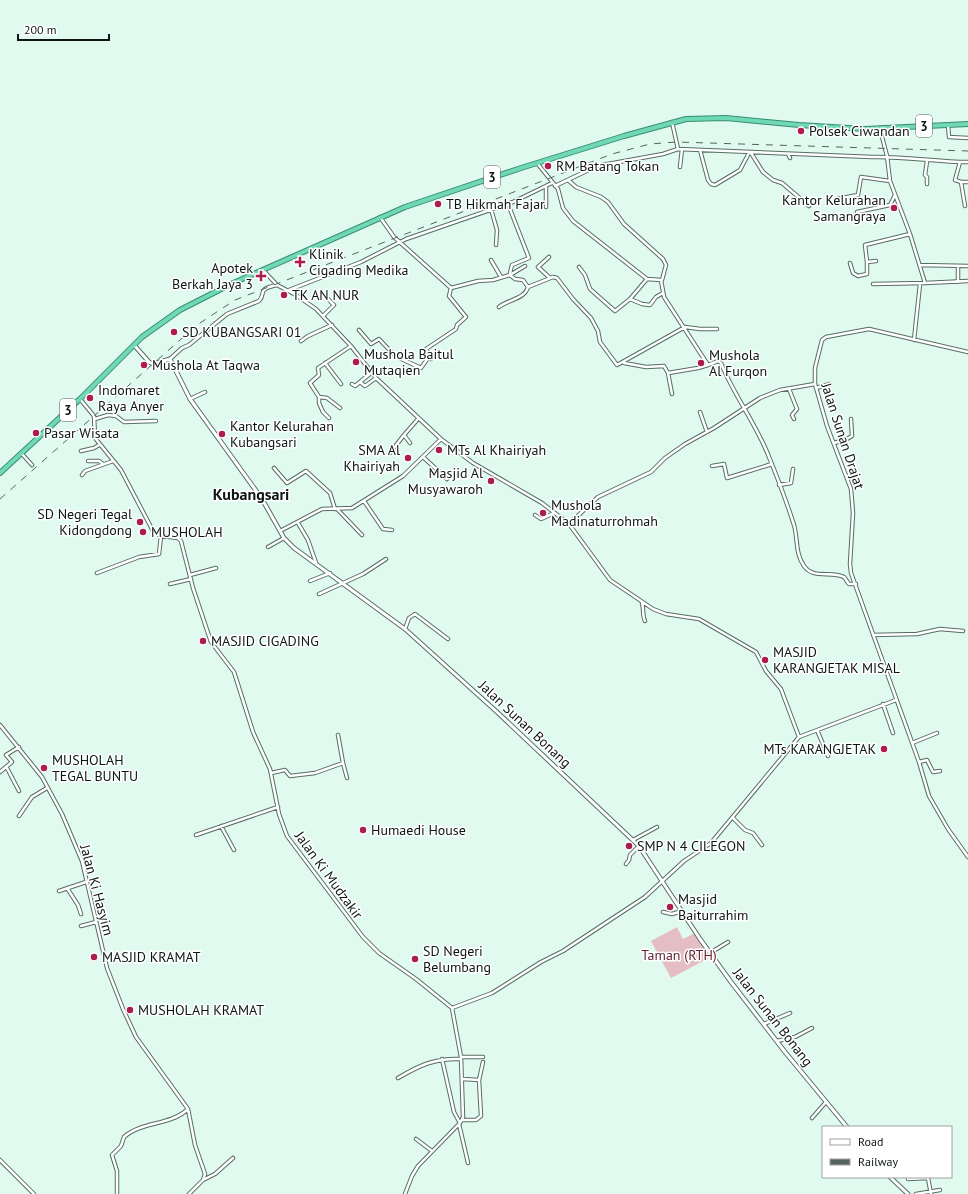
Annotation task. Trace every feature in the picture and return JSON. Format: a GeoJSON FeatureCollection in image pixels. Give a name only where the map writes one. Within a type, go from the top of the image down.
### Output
{"type":"FeatureCollection","features":[{"type":"Feature","properties":{"kind":"highway","name":"3"},"geometry":{"type":"LineString","coordinates":[[0,473],[80,399],[134,345],[180,310],[231,284],[380,217],[441,194],[672,122],[705,117],[844,129],[880,129],[968,124]]}},
{"type":"Feature","properties":{"kind":"street"},"geometry":{"type":"LineString","coordinates":[[672,122],[678,149]]}},
{"type":"Feature","properties":{"kind":"street"},"geometry":{"type":"LineString","coordinates":[[948,125],[949,137],[968,138]]}},
{"type":"Feature","properties":{"kind":"street"},"geometry":{"type":"LineString","coordinates":[[880,129],[887,156],[890,181],[910,234],[925,283]]}},
{"type":"Feature","properties":{"kind":"street"},"geometry":{"type":"LineString","coordinates":[[555,186],[603,164],[663,154],[678,149],[750,153],[887,156],[927,161],[968,162]]}},
{"type":"Feature","properties":{"kind":"street"},"geometry":{"type":"LineString","coordinates":[[680,167],[682,150]]}},
{"type":"Feature","properties":{"kind":"street"},"geometry":{"type":"LineString","coordinates":[[700,150],[708,180],[711,184],[715,185],[740,170],[750,153]]}},
{"type":"Feature","properties":{"kind":"street"},"geometry":{"type":"LineString","coordinates":[[750,153],[763,172],[772,180],[782,183],[809,206]]}},
{"type":"Feature","properties":{"kind":"street"},"geometry":{"type":"LineString","coordinates":[[788,154],[790,158]]}},
{"type":"Feature","properties":{"kind":"street"},"geometry":{"type":"LineString","coordinates":[[927,161],[925,175],[927,177],[927,184]]}},
{"type":"Feature","properties":{"kind":"street"},"geometry":{"type":"LineString","coordinates":[[960,162],[955,180],[968,182]]}},
{"type":"Feature","properties":{"kind":"street"},"geometry":{"type":"LineString","coordinates":[[537,163],[559,191],[563,208],[573,221],[647,279],[662,280]]}},
{"type":"Feature","properties":{"kind":"street"},"geometry":{"type":"LineString","coordinates":[[837,199],[858,195],[862,178],[890,181]]}},
{"type":"Feature","properties":{"kind":"street"},"geometry":{"type":"LineString","coordinates":[[568,180],[576,187],[601,197],[608,202],[624,224],[663,259],[666,265],[662,280],[664,293],[708,365]]}},
{"type":"Feature","properties":{"kind":"street"},"geometry":{"type":"LineString","coordinates":[[961,182],[965,206]]}},
{"type":"Feature","properties":{"kind":"street"},"geometry":{"type":"LineString","coordinates":[[289,290],[361,262],[399,242],[508,204],[552,183]]}},
{"type":"Feature","properties":{"kind":"street"},"geometry":{"type":"LineString","coordinates":[[546,186],[546,206]]}},
{"type":"Feature","properties":{"kind":"street"},"geometry":{"type":"LineString","coordinates":[[857,212],[890,205],[895,194]]}},
{"type":"Feature","properties":{"kind":"street"},"geometry":{"type":"LineString","coordinates":[[508,204],[529,258],[512,265],[510,274]]}},
{"type":"Feature","properties":{"kind":"street"},"geometry":{"type":"LineString","coordinates":[[491,210],[498,230],[496,245]]}},
{"type":"Feature","properties":{"kind":"street"},"geometry":{"type":"LineString","coordinates":[[380,217],[389,231],[399,242],[451,288]]}},
{"type":"Feature","properties":{"kind":"street"},"geometry":{"type":"LineString","coordinates":[[850,263],[852,273],[858,276],[867,274],[866,245],[910,234]]}},
{"type":"Feature","properties":{"kind":"street"},"geometry":{"type":"LineString","coordinates":[[549,257],[538,267],[550,278]]}},
{"type":"Feature","properties":{"kind":"street"},"geometry":{"type":"LineString","coordinates":[[491,260],[501,277]]}},
{"type":"Feature","properties":{"kind":"street"},"geometry":{"type":"LineString","coordinates":[[866,262],[876,261]]}},
{"type":"Feature","properties":{"kind":"street"},"geometry":{"type":"LineString","coordinates":[[920,265],[968,266]]}},
{"type":"Feature","properties":{"kind":"street"},"geometry":{"type":"LineString","coordinates":[[451,288],[478,281],[490,281],[510,274],[525,266]]}},
{"type":"Feature","properties":{"kind":"street"},"geometry":{"type":"LineString","coordinates":[[579,266],[585,275],[590,289],[615,311],[630,299],[647,279]]}},
{"type":"Feature","properties":{"kind":"street"},"geometry":{"type":"LineString","coordinates":[[958,266],[958,282]]}},
{"type":"Feature","properties":{"kind":"street"},"geometry":{"type":"LineString","coordinates":[[264,270],[277,285],[289,290],[311,305],[323,316],[351,346],[371,373],[418,419],[441,439],[474,463],[542,503],[569,524],[610,580],[653,609],[666,614],[699,619],[756,652],[766,671],[783,694],[799,737]]}},
{"type":"Feature","properties":{"kind":"street"},"geometry":{"type":"LineString","coordinates":[[510,274],[515,279],[523,280],[528,286]]}},
{"type":"Feature","properties":{"kind":"street"},"geometry":{"type":"LineString","coordinates":[[528,286],[550,278],[557,278],[573,299],[591,318],[598,331],[600,342],[614,363],[617,365],[624,363],[646,367],[664,366],[668,373],[672,394]]}},
{"type":"Feature","properties":{"kind":"street"},"geometry":{"type":"LineString","coordinates":[[873,284],[920,284],[968,281]]}},
{"type":"Feature","properties":{"kind":"street"},"geometry":{"type":"LineString","coordinates":[[914,340],[920,284]]}},
{"type":"Feature","properties":{"kind":"street"},"geometry":{"type":"LineString","coordinates":[[134,345],[153,364],[170,359],[227,314],[259,301],[263,290],[267,287],[277,285]]}},
{"type":"Feature","properties":{"kind":"street"},"geometry":{"type":"LineString","coordinates":[[499,307],[511,299],[520,297],[527,291],[528,286]]}},
{"type":"Feature","properties":{"kind":"street"},"geometry":{"type":"LineString","coordinates":[[359,330],[371,344],[379,339],[395,356],[421,368],[428,358],[431,358],[426,349],[456,329],[457,325],[466,317],[449,296],[451,288]]}},
{"type":"Feature","properties":{"kind":"street"},"geometry":{"type":"LineString","coordinates":[[630,299],[642,304],[650,304],[656,297],[664,293]]}},
{"type":"Feature","properties":{"kind":"street"},"geometry":{"type":"LineString","coordinates":[[323,316],[334,305],[326,298]]}},
{"type":"Feature","properties":{"kind":"street"},"geometry":{"type":"LineString","coordinates":[[301,342],[308,336],[332,325]]}},
{"type":"Feature","properties":{"kind":"street"},"geometry":{"type":"LineString","coordinates":[[624,363],[627,359],[648,349],[685,327],[717,329]]}},
{"type":"Feature","properties":{"kind":"street","name":"Jalan Sunan Drajat"},"geometry":{"type":"LineString","coordinates":[[968,352],[869,329],[824,338],[818,352],[815,368],[816,388],[851,489],[853,524],[850,564],[856,584],[919,762],[930,798],[948,829],[968,858]]}},
{"type":"Feature","properties":{"kind":"street"},"geometry":{"type":"LineString","coordinates":[[329,418],[320,406],[319,397],[310,383],[319,375],[318,368],[351,346]]}},
{"type":"Feature","properties":{"kind":"street","name":"Jalan Sunan Bonang"},"geometry":{"type":"LineString","coordinates":[[170,359],[190,400],[258,494],[284,538],[294,548],[405,629],[492,707],[639,846],[710,953],[777,1042],[846,1126]]}},
{"type":"Feature","properties":{"kind":"street"},"geometry":{"type":"LineString","coordinates":[[668,373],[702,368],[720,362],[731,388],[758,430],[794,525],[798,553],[805,567],[814,573],[841,576],[846,579],[849,584],[856,584]]}},
{"type":"Feature","properties":{"kind":"street"},"geometry":{"type":"LineString","coordinates":[[325,363],[341,384]]}},
{"type":"Feature","properties":{"kind":"street"},"geometry":{"type":"LineString","coordinates":[[352,384],[355,386],[371,373]]}},
{"type":"Feature","properties":{"kind":"street"},"geometry":{"type":"LineString","coordinates":[[360,382],[365,386],[376,378]]}},
{"type":"Feature","properties":{"kind":"street"},"geometry":{"type":"LineString","coordinates":[[569,524],[598,497],[651,472],[674,452],[744,407],[769,394],[815,384]]}},
{"type":"Feature","properties":{"kind":"street"},"geometry":{"type":"LineString","coordinates":[[816,388],[830,384]]}},
{"type":"Feature","properties":{"kind":"street"},"geometry":{"type":"LineString","coordinates":[[789,389],[797,408],[792,415],[794,419]]}},
{"type":"Feature","properties":{"kind":"street"},"geometry":{"type":"LineString","coordinates":[[190,400],[205,392]]}},
{"type":"Feature","properties":{"kind":"street"},"geometry":{"type":"LineString","coordinates":[[319,397],[327,398],[340,408]]}},
{"type":"Feature","properties":{"kind":"street"},"geometry":{"type":"LineString","coordinates":[[80,399],[94,416],[93,436],[124,474],[131,492],[153,531],[161,536],[158,555],[139,557],[97,573]]}},
{"type":"Feature","properties":{"kind":"street"},"geometry":{"type":"LineString","coordinates":[[700,412],[707,432]]}},
{"type":"Feature","properties":{"kind":"street"},"geometry":{"type":"LineString","coordinates":[[95,419],[108,415],[116,416],[124,422],[156,421]]}},
{"type":"Feature","properties":{"kind":"street"},"geometry":{"type":"LineString","coordinates":[[390,453],[418,419]]}},
{"type":"Feature","properties":{"kind":"street"},"geometry":{"type":"LineString","coordinates":[[834,443],[852,436],[850,419]]}},
{"type":"Feature","properties":{"kind":"street"},"geometry":{"type":"LineString","coordinates":[[404,435],[410,444]]}},
{"type":"Feature","properties":{"kind":"street"},"geometry":{"type":"LineString","coordinates":[[280,531],[298,523],[318,511],[349,509],[364,501],[403,476],[441,439]]}},
{"type":"Feature","properties":{"kind":"street"},"geometry":{"type":"LineString","coordinates":[[81,451],[99,445]]}},
{"type":"Feature","properties":{"kind":"street"},"geometry":{"type":"LineString","coordinates":[[22,454],[32,465]]}},
{"type":"Feature","properties":{"kind":"street"},"geometry":{"type":"LineString","coordinates":[[423,457],[447,479]]}},
{"type":"Feature","properties":{"kind":"street"},"geometry":{"type":"LineString","coordinates":[[88,461],[99,461],[104,464]]}},
{"type":"Feature","properties":{"kind":"street"},"geometry":{"type":"LineString","coordinates":[[82,475],[85,471],[114,461]]}},
{"type":"Feature","properties":{"kind":"street"},"geometry":{"type":"LineString","coordinates":[[712,466],[724,464],[728,478],[772,464]]}},
{"type":"Feature","properties":{"kind":"street"},"geometry":{"type":"LineString","coordinates":[[274,468],[287,483],[306,471],[330,493],[336,509],[362,535]]}},
{"type":"Feature","properties":{"kind":"street"},"geometry":{"type":"LineString","coordinates":[[779,485],[791,483],[793,469]]}},
{"type":"Feature","properties":{"kind":"street"},"geometry":{"type":"LineString","coordinates":[[364,501],[383,529],[392,530]]}},
{"type":"Feature","properties":{"kind":"street"},"geometry":{"type":"LineString","coordinates":[[535,515],[541,519],[554,513]]}},
{"type":"Feature","properties":{"kind":"street"},"geometry":{"type":"LineString","coordinates":[[298,523],[308,540],[316,563]]}},
{"type":"Feature","properties":{"kind":"street","name":"Jalan Ki Mudzakir"},"geometry":{"type":"LineString","coordinates":[[161,536],[180,539],[211,642],[234,672],[253,732],[266,756],[281,822],[291,842],[363,937],[379,953],[416,979],[452,1008]]}},
{"type":"Feature","properties":{"kind":"street"},"geometry":{"type":"LineString","coordinates":[[268,547],[284,538]]}},
{"type":"Feature","properties":{"kind":"street"},"geometry":{"type":"LineString","coordinates":[[319,594],[364,574],[386,558]]}},
{"type":"Feature","properties":{"kind":"street"},"geometry":{"type":"LineString","coordinates":[[170,584],[216,568]]}},
{"type":"Feature","properties":{"kind":"street"},"geometry":{"type":"LineString","coordinates":[[310,581],[330,573]]}},
{"type":"Feature","properties":{"kind":"street"},"geometry":{"type":"LineString","coordinates":[[642,602],[645,621]]}},
{"type":"Feature","properties":{"kind":"street"},"geometry":{"type":"LineString","coordinates":[[405,629],[409,618],[415,614],[448,639]]}},
{"type":"Feature","properties":{"kind":"street"},"geometry":{"type":"LineString","coordinates":[[873,634],[916,634],[940,629],[963,631]]}},
{"type":"Feature","properties":{"kind":"street"},"geometry":{"type":"LineString","coordinates":[[468,1162],[460,1122],[463,1079],[461,1058],[452,1008],[492,993],[541,962],[564,951],[633,905],[663,881],[684,861],[711,843],[799,737],[896,700]]}},
{"type":"Feature","properties":{"kind":"street"},"geometry":{"type":"LineString","coordinates":[[883,704],[893,733]]}},
{"type":"Feature","properties":{"kind":"street","name":"Jalan Ki Hasyim"},"geometry":{"type":"LineString","coordinates":[[0,725],[42,777],[61,811],[71,833],[82,861],[107,968],[133,1033],[188,1109],[195,1145],[205,1174],[203,1180]]}},
{"type":"Feature","properties":{"kind":"street"},"geometry":{"type":"LineString","coordinates":[[817,730],[828,756]]}},
{"type":"Feature","properties":{"kind":"street"},"geometry":{"type":"LineString","coordinates":[[912,743],[937,733]]}},
{"type":"Feature","properties":{"kind":"street"},"geometry":{"type":"LineString","coordinates":[[338,735],[347,778]]}},
{"type":"Feature","properties":{"kind":"street"},"geometry":{"type":"LineString","coordinates":[[0,772],[7,768],[12,762],[6,755],[19,747]]}},
{"type":"Feature","properties":{"kind":"street"},"geometry":{"type":"LineString","coordinates":[[919,762],[927,760],[933,772],[940,771]]}},
{"type":"Feature","properties":{"kind":"street"},"geometry":{"type":"LineString","coordinates":[[271,774],[285,770],[290,776],[310,774],[343,763]]}},
{"type":"Feature","properties":{"kind":"street"},"geometry":{"type":"LineString","coordinates":[[7,768],[19,791]]}},
{"type":"Feature","properties":{"kind":"street"},"geometry":{"type":"LineString","coordinates":[[19,816],[32,797],[47,788]]}},
{"type":"Feature","properties":{"kind":"street"},"geometry":{"type":"LineString","coordinates":[[196,835],[278,807]]}},
{"type":"Feature","properties":{"kind":"street"},"geometry":{"type":"LineString","coordinates":[[733,818],[740,827],[753,834],[762,845]]}},
{"type":"Feature","properties":{"kind":"street"},"geometry":{"type":"LineString","coordinates":[[221,826],[234,850]]}},
{"type":"Feature","properties":{"kind":"street"},"geometry":{"type":"LineString","coordinates":[[633,840],[657,827]]}},
{"type":"Feature","properties":{"kind":"street"},"geometry":{"type":"LineString","coordinates":[[626,864],[630,855],[639,846]]}},
{"type":"Feature","properties":{"kind":"street"},"geometry":{"type":"LineString","coordinates":[[59,891],[86,882]]}},
{"type":"Feature","properties":{"kind":"street"},"geometry":{"type":"LineString","coordinates":[[67,888],[78,905],[81,914]]}},
{"type":"Feature","properties":{"kind":"street"},"geometry":{"type":"LineString","coordinates":[[663,912],[672,914],[682,911]]}},
{"type":"Feature","properties":{"kind":"street"},"geometry":{"type":"LineString","coordinates":[[81,926],[96,922]]}},
{"type":"Feature","properties":{"kind":"street"},"geometry":{"type":"LineString","coordinates":[[710,953],[728,942]]}},
{"type":"Feature","properties":{"kind":"street"},"geometry":{"type":"LineString","coordinates":[[764,1024],[790,1013]]}},
{"type":"Feature","properties":{"kind":"street"},"geometry":{"type":"LineString","coordinates":[[777,1042],[795,1037],[812,1028]]}},
{"type":"Feature","properties":{"kind":"street"},"geometry":{"type":"LineString","coordinates":[[398,1078],[421,1065],[442,1059],[483,1056]]}},
{"type":"Feature","properties":{"kind":"street"},"geometry":{"type":"LineString","coordinates":[[442,1059],[454,1112],[460,1122]]}},
{"type":"Feature","properties":{"kind":"street"},"geometry":{"type":"LineString","coordinates":[[405,1194],[414,1171],[460,1122],[476,1120],[481,1116],[479,1080],[483,1062]]}},
{"type":"Feature","properties":{"kind":"street"},"geometry":{"type":"LineString","coordinates":[[463,1079],[479,1080]]}},
{"type":"Feature","properties":{"kind":"street"},"geometry":{"type":"LineString","coordinates":[[812,1118],[826,1102]]}},
{"type":"Feature","properties":{"kind":"street"},"geometry":{"type":"LineString","coordinates":[[117,1194],[117,1172],[112,1155],[121,1146],[124,1137],[149,1124],[181,1116],[188,1109]]}},
{"type":"Feature","properties":{"kind":"street"},"geometry":{"type":"LineString","coordinates":[[416,1139],[432,1151]]}},
{"type":"Feature","properties":{"kind":"street"},"geometry":{"type":"LineString","coordinates":[[189,1194],[203,1180],[215,1174],[233,1158]]}},
{"type":"Feature","properties":{"kind":"street"},"geometry":{"type":"LineString","coordinates":[[0,1160],[34,1194]]}},
{"type":"Feature","properties":{"kind":"street"},"geometry":{"type":"LineString","coordinates":[[891,1178],[908,1194]]}},
{"type":"Feature","properties":{"kind":"street"},"geometry":{"type":"LineString","coordinates":[[908,1179],[928,1178],[931,1193]]}},
{"type":"Feature","properties":{"kind":"street"},"geometry":{"type":"LineString","coordinates":[[916,1194],[931,1193],[940,1190]]}},
{"type":"Feature","properties":{"kind":"green space","name":"Taman (RTH)"},"geometry":{"type":"Polygon","coordinates":[[[677,927],[683,939],[695,933],[709,958],[671,978],[651,941],[677,927]]]}},
{"type":"Feature","properties":{"kind":"railway"},"geometry":{"type":"LineString","coordinates":[[0,499],[197,325],[235,300],[612,154],[650,144],[676,142],[968,151]]}},
{"type":"Feature","properties":{"kind":"place","name":"Polsek Ciwandan"},"geometry":{"type":"Point","coordinates":[801,131]}},
{"type":"Feature","properties":{"kind":"place","name":"RM Batang Tokan"},"geometry":{"type":"Point","coordinates":[548,166]}},
{"type":"Feature","properties":{"kind":"place","name":"TB Hikmah Fajar"},"geometry":{"type":"Point","coordinates":[438,204]}},
{"type":"Feature","properties":{"kind":"place","name":"Kantor Kelurahan Samangraya"},"geometry":{"type":"Point","coordinates":[894,208]}},
{"type":"Feature","properties":{"kind":"place","name":"Klinik Cigading Medika"},"geometry":{"type":"Point","coordinates":[300,262]}},
{"type":"Feature","properties":{"kind":"place","name":"Apotek Berkah Jaya 3"},"geometry":{"type":"Point","coordinates":[261,276]}},
{"type":"Feature","properties":{"kind":"place","name":"TK AN NUR"},"geometry":{"type":"Point","coordinates":[284,295]}},
{"type":"Feature","properties":{"kind":"place","name":"SD KUBANGSARI 01"},"geometry":{"type":"Point","coordinates":[174,332]}},
{"type":"Feature","properties":{"kind":"place","name":"Mushola Baitul Mutaqien"},"geometry":{"type":"Point","coordinates":[356,362]}},
{"type":"Feature","properties":{"kind":"place","name":"Mushola Al Furqon"},"geometry":{"type":"Point","coordinates":[701,363]}},
{"type":"Feature","properties":{"kind":"place","name":"Mushola At Taqwa"},"geometry":{"type":"Point","coordinates":[144,365]}},
{"type":"Feature","properties":{"kind":"place","name":"Indomaret Raya Anyer"},"geometry":{"type":"Point","coordinates":[90,398]}},
{"type":"Feature","properties":{"kind":"place","name":"Pasar Wisata"},"geometry":{"type":"Point","coordinates":[36,433]}},
{"type":"Feature","properties":{"kind":"place","name":"Kantor Kelurahan Kubangsari"},"geometry":{"type":"Point","coordinates":[222,434]}},
{"type":"Feature","properties":{"kind":"place","name":"MTs Al Khairiyah"},"geometry":{"type":"Point","coordinates":[439,450]}},
{"type":"Feature","properties":{"kind":"place","name":"SMA Al Khairiyah"},"geometry":{"type":"Point","coordinates":[408,458]}},
{"type":"Feature","properties":{"kind":"place","name":"Masjid Al Musyawaroh"},"geometry":{"type":"Point","coordinates":[491,481]}},
{"type":"Feature","properties":{"kind":"place","name":"Mushola Madinaturrohmah"},"geometry":{"type":"Point","coordinates":[543,513]}},
{"type":"Feature","properties":{"kind":"place","name":"SD Negeri Tegal Kidongdong"},"geometry":{"type":"Point","coordinates":[140,522]}},
{"type":"Feature","properties":{"kind":"place","name":"MUSHOLAH"},"geometry":{"type":"Point","coordinates":[143,532]}},
{"type":"Feature","properties":{"kind":"place","name":"MASJID CIGADING"},"geometry":{"type":"Point","coordinates":[203,641]}},
{"type":"Feature","properties":{"kind":"place","name":"MASJID KARANGJETAK MISAL"},"geometry":{"type":"Point","coordinates":[765,660]}},
{"type":"Feature","properties":{"kind":"place","name":"MTs KARANGJETAK"},"geometry":{"type":"Point","coordinates":[884,749]}},
{"type":"Feature","properties":{"kind":"place","name":"MUSHOLAH TEGAL BUNTU"},"geometry":{"type":"Point","coordinates":[44,768]}},
{"type":"Feature","properties":{"kind":"place","name":"Humaedi House"},"geometry":{"type":"Point","coordinates":[363,830]}},
{"type":"Feature","properties":{"kind":"place","name":"SMP N 4 CILEGON"},"geometry":{"type":"Point","coordinates":[629,846]}},
{"type":"Feature","properties":{"kind":"place","name":"Masjid Baiturrahim"},"geometry":{"type":"Point","coordinates":[670,907]}},
{"type":"Feature","properties":{"kind":"place","name":"MASJID KRAMAT"},"geometry":{"type":"Point","coordinates":[94,957]}},
{"type":"Feature","properties":{"kind":"place","name":"SD Negeri Belumbang"},"geometry":{"type":"Point","coordinates":[415,959]}},
{"type":"Feature","properties":{"kind":"place","name":"MUSHOLAH KRAMAT"},"geometry":{"type":"Point","coordinates":[130,1010]}},
{"type":"Feature","properties":{"kind":"district","name":"Kubangsari"},"geometry":{"type":"Point","coordinates":[251,494]}}]}
